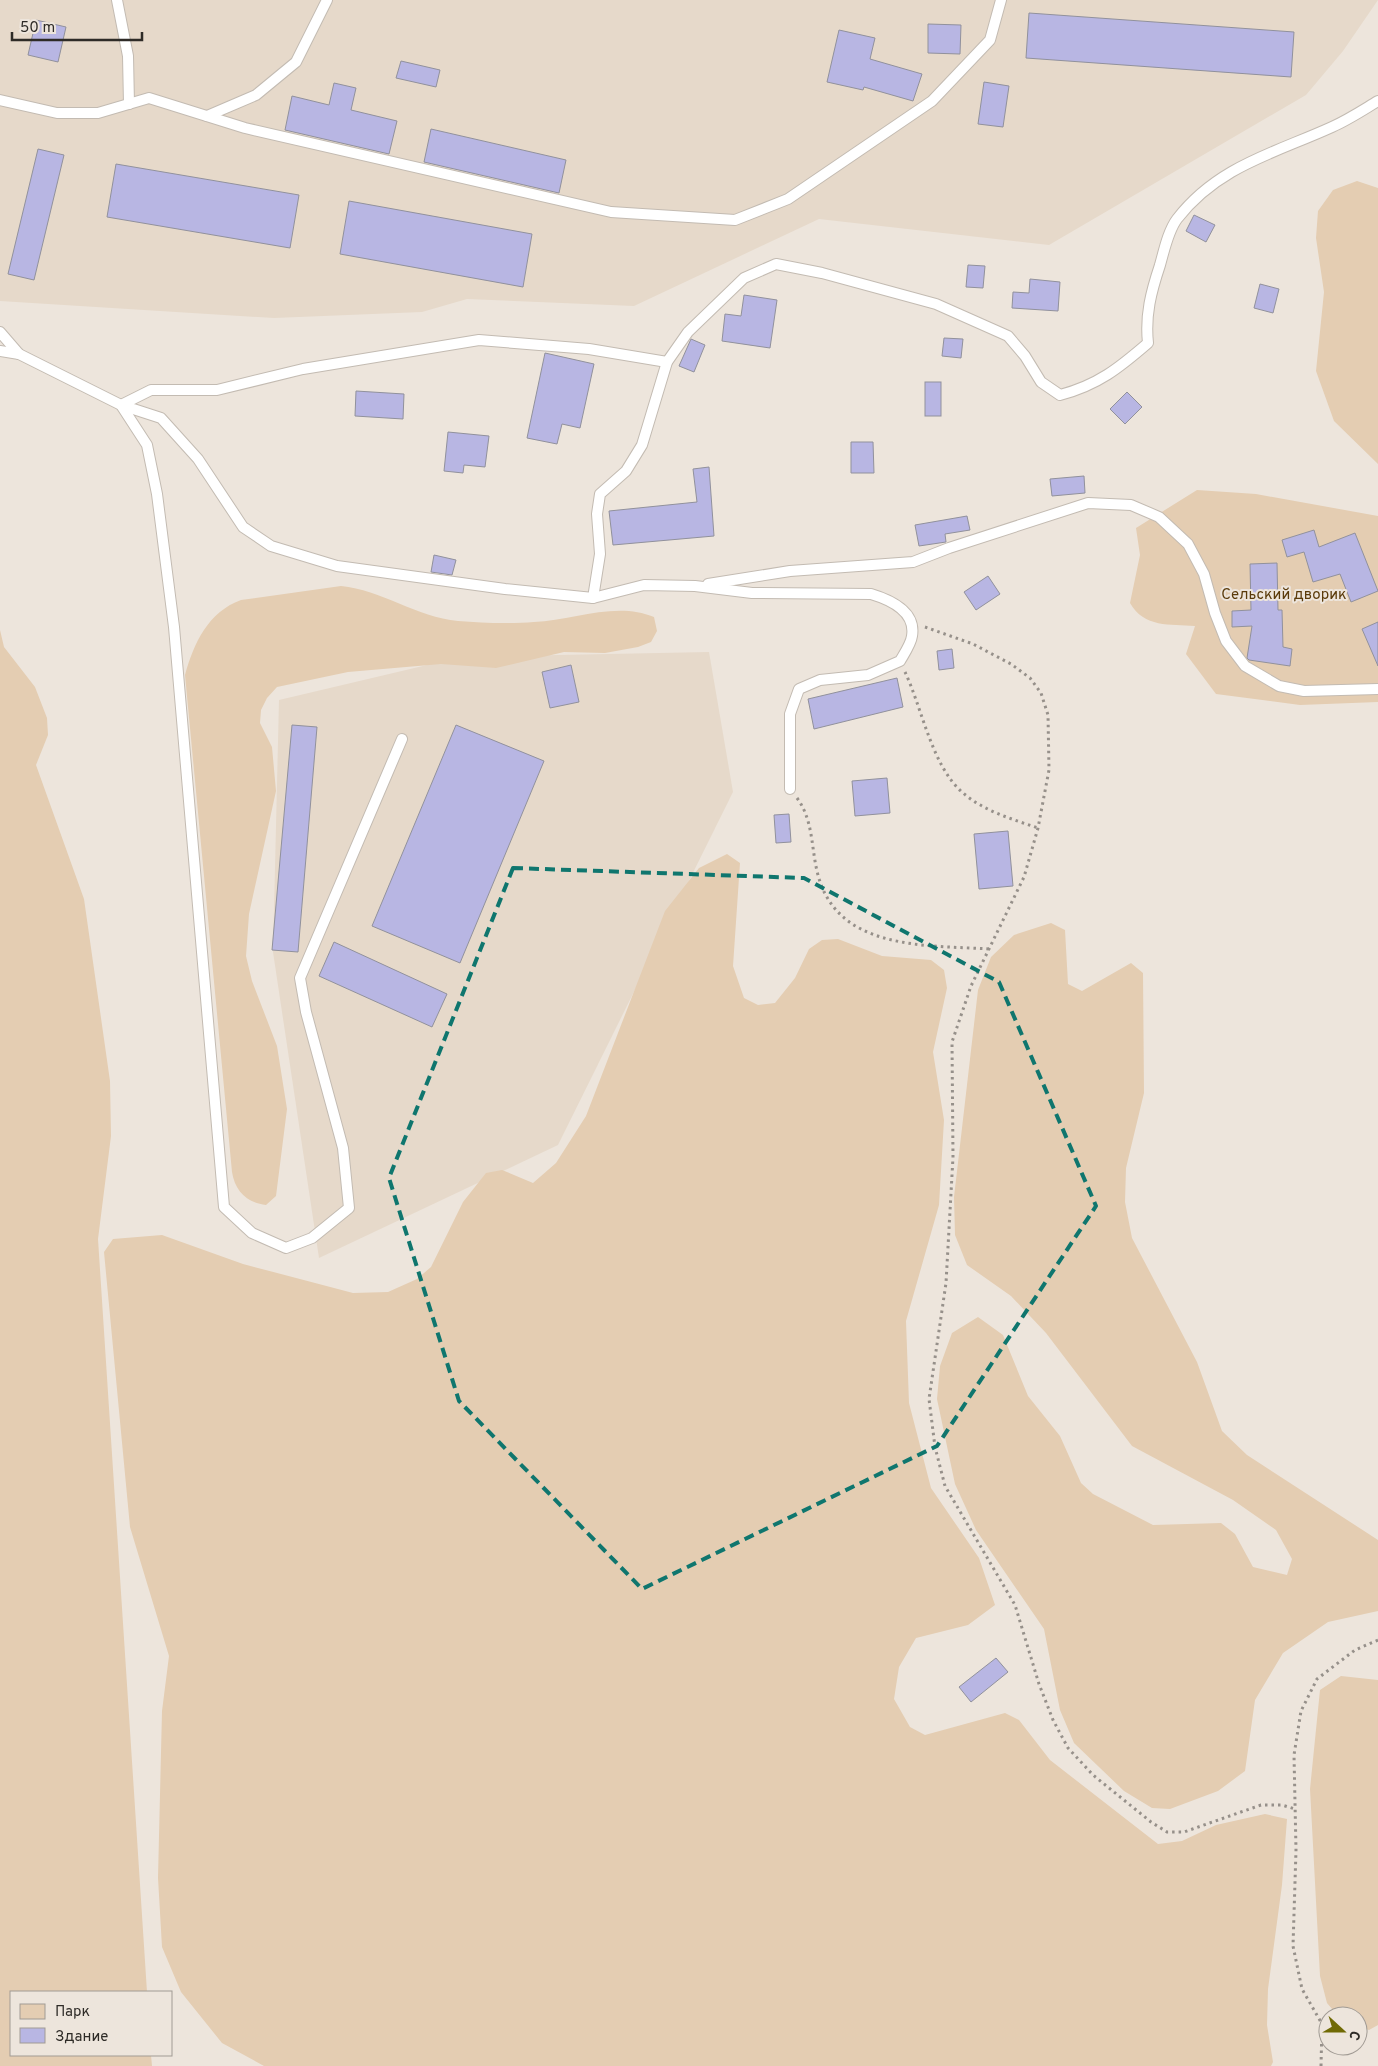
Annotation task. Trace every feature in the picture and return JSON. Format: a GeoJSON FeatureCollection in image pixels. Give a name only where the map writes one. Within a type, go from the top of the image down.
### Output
{"type":"FeatureCollection","features":[{"type":"Feature","properties":{"kind":"lane"},"geometry":{"type":"LineString","coordinates":[[117,0],[128,56],[129,104]]}},
{"type":"Feature","properties":{"kind":"lane"},"geometry":{"type":"LineString","coordinates":[[207,116],[256,96],[296,62],[327,0]]}},
{"type":"Feature","properties":{"kind":"lane"},"geometry":{"type":"LineString","coordinates":[[0,100],[57,114],[98,113],[149,98],[255,130],[611,212],[736,220],[788,199],[932,101],[990,40],[1001,0]]}},
{"type":"Feature","properties":{"kind":"lane"},"geometry":{"type":"LineString","coordinates":[[593,598],[600,554],[598,514],[600,494],[626,471],[642,445],[667,362],[688,332],[744,278],[776,264],[822,273],[936,304],[1008,336],[1025,356],[1041,382],[1060,395],[1084,389],[1112,373],[1148,343],[1147,312],[1163,255],[1176,221],[1202,193],[1252,160],[1333,127],[1378,101]]}},
{"type":"Feature","properties":{"kind":"lane"},"geometry":{"type":"LineString","coordinates":[[0,332],[19,354]]}},
{"type":"Feature","properties":{"kind":"lane"},"geometry":{"type":"LineString","coordinates":[[121,405],[151,390],[217,390],[303,369],[479,340],[589,349],[667,362]]}},
{"type":"Feature","properties":{"kind":"lane"},"geometry":{"type":"LineString","coordinates":[[0,351],[19,354],[121,405],[161,418],[198,459],[243,527],[271,546],[337,566],[505,589],[593,598],[644,585],[695,586],[752,593],[871,594],[886,598],[905,612],[913,622],[912,638],[900,661],[868,675],[820,680],[799,689],[790,714],[790,789]]}},
{"type":"Feature","properties":{"kind":"lane"},"geometry":{"type":"LineString","coordinates":[[121,405],[147,445],[159,513],[187,768],[224,1207],[252,1233],[286,1248],[312,1238],[349,1208],[343,1148],[306,1012],[300,978],[402,739]]}},
{"type":"Feature","properties":{"kind":"lane"},"geometry":{"type":"LineString","coordinates":[[695,586],[790,571],[913,562],[949,548],[1088,503],[1131,505],[1159,517],[1188,544],[1204,574],[1215,613],[1226,641],[1245,666],[1279,686],[1304,691],[1378,690]]}},
{"type":"Feature","properties":{"kind":"path"},"geometry":{"type":"LineString","coordinates":[[913,622],[973,644],[1011,664],[1030,678],[1042,693],[1048,715],[1049,770],[1038,828],[1024,877],[971,986],[952,1042],[953,1157],[946,1283],[929,1399],[935,1447],[945,1486],[1015,1605],[1039,1684],[1053,1720],[1068,1748],[1093,1775],[1151,1822],[1167,1832],[1184,1832],[1261,1805],[1282,1805],[1295,1809]]}},
{"type":"Feature","properties":{"kind":"path"},"geometry":{"type":"LineString","coordinates":[[900,661],[946,773],[962,792],[992,812],[1038,828]]}},
{"type":"Feature","properties":{"kind":"path"},"geometry":{"type":"LineString","coordinates":[[790,789],[805,809],[820,879],[828,900],[842,917],[866,933],[907,944],[990,949]]}},
{"type":"Feature","properties":{"kind":"path"},"geometry":{"type":"LineString","coordinates":[[1321,2066],[1322,2024],[1302,1989],[1292,1946],[1295,1900],[1294,1755],[1301,1711],[1317,1679],[1355,1650],[1378,1640]]}},
{"type":"Feature","properties":{"kind":"highlighted area"},"geometry":{"type":"Polygon","coordinates":[[[513,868],[804,878],[999,982],[1096,1206],[937,1446],[642,1589],[459,1401],[389,1178],[513,868]]]}},
{"type":"Feature","properties":{"kind":"shaded area"},"geometry":{"type":"Polygon","coordinates":[[[0,0],[1378,0],[1343,51],[1306,95],[1049,245],[819,219],[634,306],[467,299],[422,312],[274,318],[0,301],[0,0]]]}},
{"type":"Feature","properties":{"kind":"shaded area"},"geometry":{"type":"Polygon","coordinates":[[[709,652],[733,792],[558,1145],[319,1258],[273,952],[279,700],[461,657],[709,652]]]}},
{"type":"Feature","properties":{"kind":"green space"},"geometry":{"type":"Polygon","coordinates":[[[1357,181],[1378,188],[1378,464],[1334,421],[1316,371],[1324,292],[1316,238],[1318,211],[1333,190],[1357,181]]]}},
{"type":"Feature","properties":{"kind":"green space","name":"Сельский дворик"},"geometry":{"type":"Polygon","coordinates":[[[1197,490],[1256,494],[1378,516],[1378,702],[1300,705],[1216,694],[1186,654],[1195,626],[1150,621],[1136,611],[1130,603],[1140,555],[1136,528],[1197,490]]]}},
{"type":"Feature","properties":{"kind":"green space"},"geometry":{"type":"Polygon","coordinates":[[[341,586],[356,588],[443,619],[525,623],[610,611],[625,611],[654,617],[657,631],[651,642],[638,647],[605,653],[564,652],[496,668],[441,664],[348,672],[277,687],[267,698],[261,710],[260,723],[272,747],[276,791],[249,914],[246,956],[252,981],[277,1046],[287,1109],[276,1196],[266,1205],[253,1202],[243,1195],[236,1185],[232,1172],[185,675],[193,651],[204,630],[229,605],[241,600],[341,586]]]}},
{"type":"Feature","properties":{"kind":"green space"},"geometry":{"type":"Polygon","coordinates":[[[0,630],[4,647],[35,687],[47,718],[48,735],[36,765],[84,899],[110,1081],[111,1136],[98,1239],[147,1991],[10,1991],[10,2056],[151,2056],[152,2066],[0,2066],[0,630]]]}},
{"type":"Feature","properties":{"kind":"green space"},"geometry":{"type":"Polygon","coordinates":[[[727,854],[740,863],[733,966],[744,998],[758,1005],[775,1003],[795,978],[809,949],[822,940],[838,939],[882,956],[931,960],[944,970],[947,988],[933,1052],[944,1120],[939,1205],[906,1321],[909,1403],[931,1488],[979,1558],[995,1605],[968,1625],[916,1638],[899,1667],[894,1699],[910,1727],[925,1735],[1005,1713],[1019,1720],[1050,1760],[1158,1844],[1182,1841],[1216,1825],[1265,1814],[1287,1819],[1282,1885],[1268,1989],[1267,2025],[1273,2062],[1271,2066],[264,2066],[222,2043],[181,1992],[162,1947],[158,1878],[162,1711],[169,1656],[130,1527],[104,1252],[113,1239],[162,1235],[243,1264],[353,1293],[388,1292],[417,1279],[431,1267],[463,1202],[486,1173],[502,1170],[533,1183],[556,1163],[586,1116],[665,911],[699,868],[727,854]]]}},
{"type":"Feature","properties":{"kind":"green space"},"geometry":{"type":"Polygon","coordinates":[[[1051,923],[1065,930],[1068,984],[1082,991],[1131,963],[1143,973],[1144,1093],[1126,1168],[1125,1202],[1132,1238],[1197,1362],[1222,1431],[1247,1455],[1378,1540],[1378,1611],[1328,1622],[1283,1653],[1255,1700],[1245,1771],[1218,1791],[1170,1809],[1152,1808],[1124,1791],[1074,1743],[1060,1710],[1044,1629],[976,1530],[955,1484],[937,1399],[940,1366],[952,1333],[978,1317],[1003,1335],[1028,1396],[1060,1436],[1081,1483],[1093,1494],[1153,1525],[1221,1523],[1235,1534],[1253,1567],[1287,1575],[1292,1559],[1276,1530],[1233,1500],[1132,1446],[1046,1333],[1011,1296],[967,1265],[955,1235],[954,1197],[978,990],[991,957],[1014,935],[1051,923]]]}},
{"type":"Feature","properties":{"kind":"green space"},"geometry":{"type":"Polygon","coordinates":[[[1341,1676],[1378,1680],[1378,2025],[1369,2030],[1368,2006],[1330,2006],[1327,2003],[1320,1976],[1310,1789],[1320,1690],[1341,1676]]]}},
{"type":"Feature","properties":{"kind":"building"},"geometry":{"type":"Polygon","coordinates":[[[1029,13],[1294,32],[1291,77],[1026,58],[1029,13]]]}},
{"type":"Feature","properties":{"kind":"building"},"geometry":{"type":"Polygon","coordinates":[[[36,20],[66,27],[58,62],[28,55],[36,20]]]}},
{"type":"Feature","properties":{"kind":"building"},"geometry":{"type":"Polygon","coordinates":[[[928,24],[961,25],[960,54],[928,53],[928,24]]]}},
{"type":"Feature","properties":{"kind":"building"},"geometry":{"type":"Polygon","coordinates":[[[839,30],[875,38],[870,59],[922,74],[913,101],[864,87],[863,90],[827,82],[839,30]]]}},
{"type":"Feature","properties":{"kind":"building"},"geometry":{"type":"Polygon","coordinates":[[[401,61],[440,70],[436,87],[396,78],[401,61]]]}},
{"type":"Feature","properties":{"kind":"building"},"geometry":{"type":"Polygon","coordinates":[[[984,82],[1009,86],[1003,127],[978,124],[984,82]]]}},
{"type":"Feature","properties":{"kind":"building"},"geometry":{"type":"Polygon","coordinates":[[[334,83],[356,88],[351,110],[397,121],[389,154],[285,130],[292,96],[329,105],[334,83]]]}},
{"type":"Feature","properties":{"kind":"building"},"geometry":{"type":"Polygon","coordinates":[[[431,129],[566,160],[559,193],[424,162],[431,129]]]}},
{"type":"Feature","properties":{"kind":"building"},"geometry":{"type":"Polygon","coordinates":[[[38,149],[64,155],[34,280],[8,274],[38,149]]]}},
{"type":"Feature","properties":{"kind":"building"},"geometry":{"type":"Polygon","coordinates":[[[116,164],[299,195],[290,248],[107,217],[116,164]]]}},
{"type":"Feature","properties":{"kind":"building"},"geometry":{"type":"Polygon","coordinates":[[[349,201],[532,234],[523,287],[340,254],[349,201]]]}},
{"type":"Feature","properties":{"kind":"building"},"geometry":{"type":"Polygon","coordinates":[[[1194,215],[1215,225],[1206,242],[1186,231],[1194,215]]]}},
{"type":"Feature","properties":{"kind":"building"},"geometry":{"type":"Polygon","coordinates":[[[968,265],[985,266],[983,288],[966,287],[968,265]]]}},
{"type":"Feature","properties":{"kind":"building"},"geometry":{"type":"Polygon","coordinates":[[[1030,279],[1060,282],[1058,311],[1012,308],[1013,292],[1029,293],[1030,279]]]}},
{"type":"Feature","properties":{"kind":"building"},"geometry":{"type":"Polygon","coordinates":[[[1260,284],[1279,289],[1273,313],[1254,308],[1260,284]]]}},
{"type":"Feature","properties":{"kind":"building"},"geometry":{"type":"Polygon","coordinates":[[[744,295],[777,300],[770,348],[722,341],[725,314],[741,316],[744,295]]]}},
{"type":"Feature","properties":{"kind":"building"},"geometry":{"type":"Polygon","coordinates":[[[944,338],[963,339],[961,358],[942,356],[944,338]]]}},
{"type":"Feature","properties":{"kind":"building"},"geometry":{"type":"Polygon","coordinates":[[[691,339],[705,345],[694,372],[679,366],[691,339]]]}},
{"type":"Feature","properties":{"kind":"building"},"geometry":{"type":"Polygon","coordinates":[[[545,353],[594,364],[580,428],[562,424],[557,444],[527,438],[545,353]]]}},
{"type":"Feature","properties":{"kind":"building"},"geometry":{"type":"Polygon","coordinates":[[[925,382],[941,382],[941,416],[925,416],[925,382]]]}},
{"type":"Feature","properties":{"kind":"building"},"geometry":{"type":"Polygon","coordinates":[[[356,391],[404,394],[403,419],[355,416],[356,391]]]}},
{"type":"Feature","properties":{"kind":"building"},"geometry":{"type":"Polygon","coordinates":[[[1127,392],[1142,407],[1125,424],[1110,409],[1127,392]]]}},
{"type":"Feature","properties":{"kind":"building"},"geometry":{"type":"Polygon","coordinates":[[[448,432],[489,436],[485,467],[464,465],[463,473],[444,471],[448,432]]]}},
{"type":"Feature","properties":{"kind":"building"},"geometry":{"type":"Polygon","coordinates":[[[851,442],[873,442],[874,473],[851,473],[851,442]]]}},
{"type":"Feature","properties":{"kind":"building"},"geometry":{"type":"Polygon","coordinates":[[[709,467],[714,536],[613,545],[609,511],[697,502],[693,469],[709,467]]]}},
{"type":"Feature","properties":{"kind":"building"},"geometry":{"type":"Polygon","coordinates":[[[1084,476],[1085,493],[1052,496],[1050,479],[1084,476]]]}},
{"type":"Feature","properties":{"kind":"building"},"geometry":{"type":"Polygon","coordinates":[[[967,516],[970,530],[945,534],[946,542],[919,546],[915,525],[967,516]]]}},
{"type":"Feature","properties":{"kind":"building"},"geometry":{"type":"Polygon","coordinates":[[[1314,530],[1319,547],[1355,533],[1378,591],[1351,602],[1340,574],[1313,582],[1304,552],[1287,557],[1282,540],[1314,530]]]}},
{"type":"Feature","properties":{"kind":"building"},"geometry":{"type":"Polygon","coordinates":[[[434,555],[456,560],[452,575],[431,572],[434,555]]]}},
{"type":"Feature","properties":{"kind":"building"},"geometry":{"type":"Polygon","coordinates":[[[1277,563],[1278,610],[1282,610],[1283,647],[1292,649],[1290,666],[1249,660],[1247,658],[1252,626],[1232,627],[1232,611],[1251,610],[1250,564],[1277,563]]]}},
{"type":"Feature","properties":{"kind":"building"},"geometry":{"type":"Polygon","coordinates":[[[988,576],[1000,594],[976,610],[964,592],[988,576]]]}},
{"type":"Feature","properties":{"kind":"building"},"geometry":{"type":"Polygon","coordinates":[[[1378,622],[1378,666],[1362,629],[1378,622]]]}},
{"type":"Feature","properties":{"kind":"building"},"geometry":{"type":"Polygon","coordinates":[[[952,649],[954,668],[939,670],[937,651],[952,649]]]}},
{"type":"Feature","properties":{"kind":"building"},"geometry":{"type":"Polygon","coordinates":[[[571,665],[579,702],[550,708],[542,672],[571,665]]]}},
{"type":"Feature","properties":{"kind":"building"},"geometry":{"type":"Polygon","coordinates":[[[897,678],[903,707],[814,729],[808,699],[897,678]]]}},
{"type":"Feature","properties":{"kind":"building"},"geometry":{"type":"Polygon","coordinates":[[[292,725],[317,727],[298,952],[272,950],[292,725]]]}},
{"type":"Feature","properties":{"kind":"building"},"geometry":{"type":"Polygon","coordinates":[[[456,725],[544,761],[460,963],[372,926],[456,725]]]}},
{"type":"Feature","properties":{"kind":"building"},"geometry":{"type":"Polygon","coordinates":[[[887,778],[890,813],[855,816],[852,781],[887,778]]]}},
{"type":"Feature","properties":{"kind":"building"},"geometry":{"type":"Polygon","coordinates":[[[789,814],[791,842],[776,843],[774,815],[789,814]]]}},
{"type":"Feature","properties":{"kind":"building"},"geometry":{"type":"Polygon","coordinates":[[[1008,831],[1013,886],[979,889],[974,834],[1008,831]]]}},
{"type":"Feature","properties":{"kind":"building"},"geometry":{"type":"Polygon","coordinates":[[[334,942],[447,994],[432,1027],[319,976],[334,942]]]}},
{"type":"Feature","properties":{"kind":"building"},"geometry":{"type":"Polygon","coordinates":[[[996,1658],[1008,1672],[971,1702],[959,1687],[996,1658]]]}}]}
